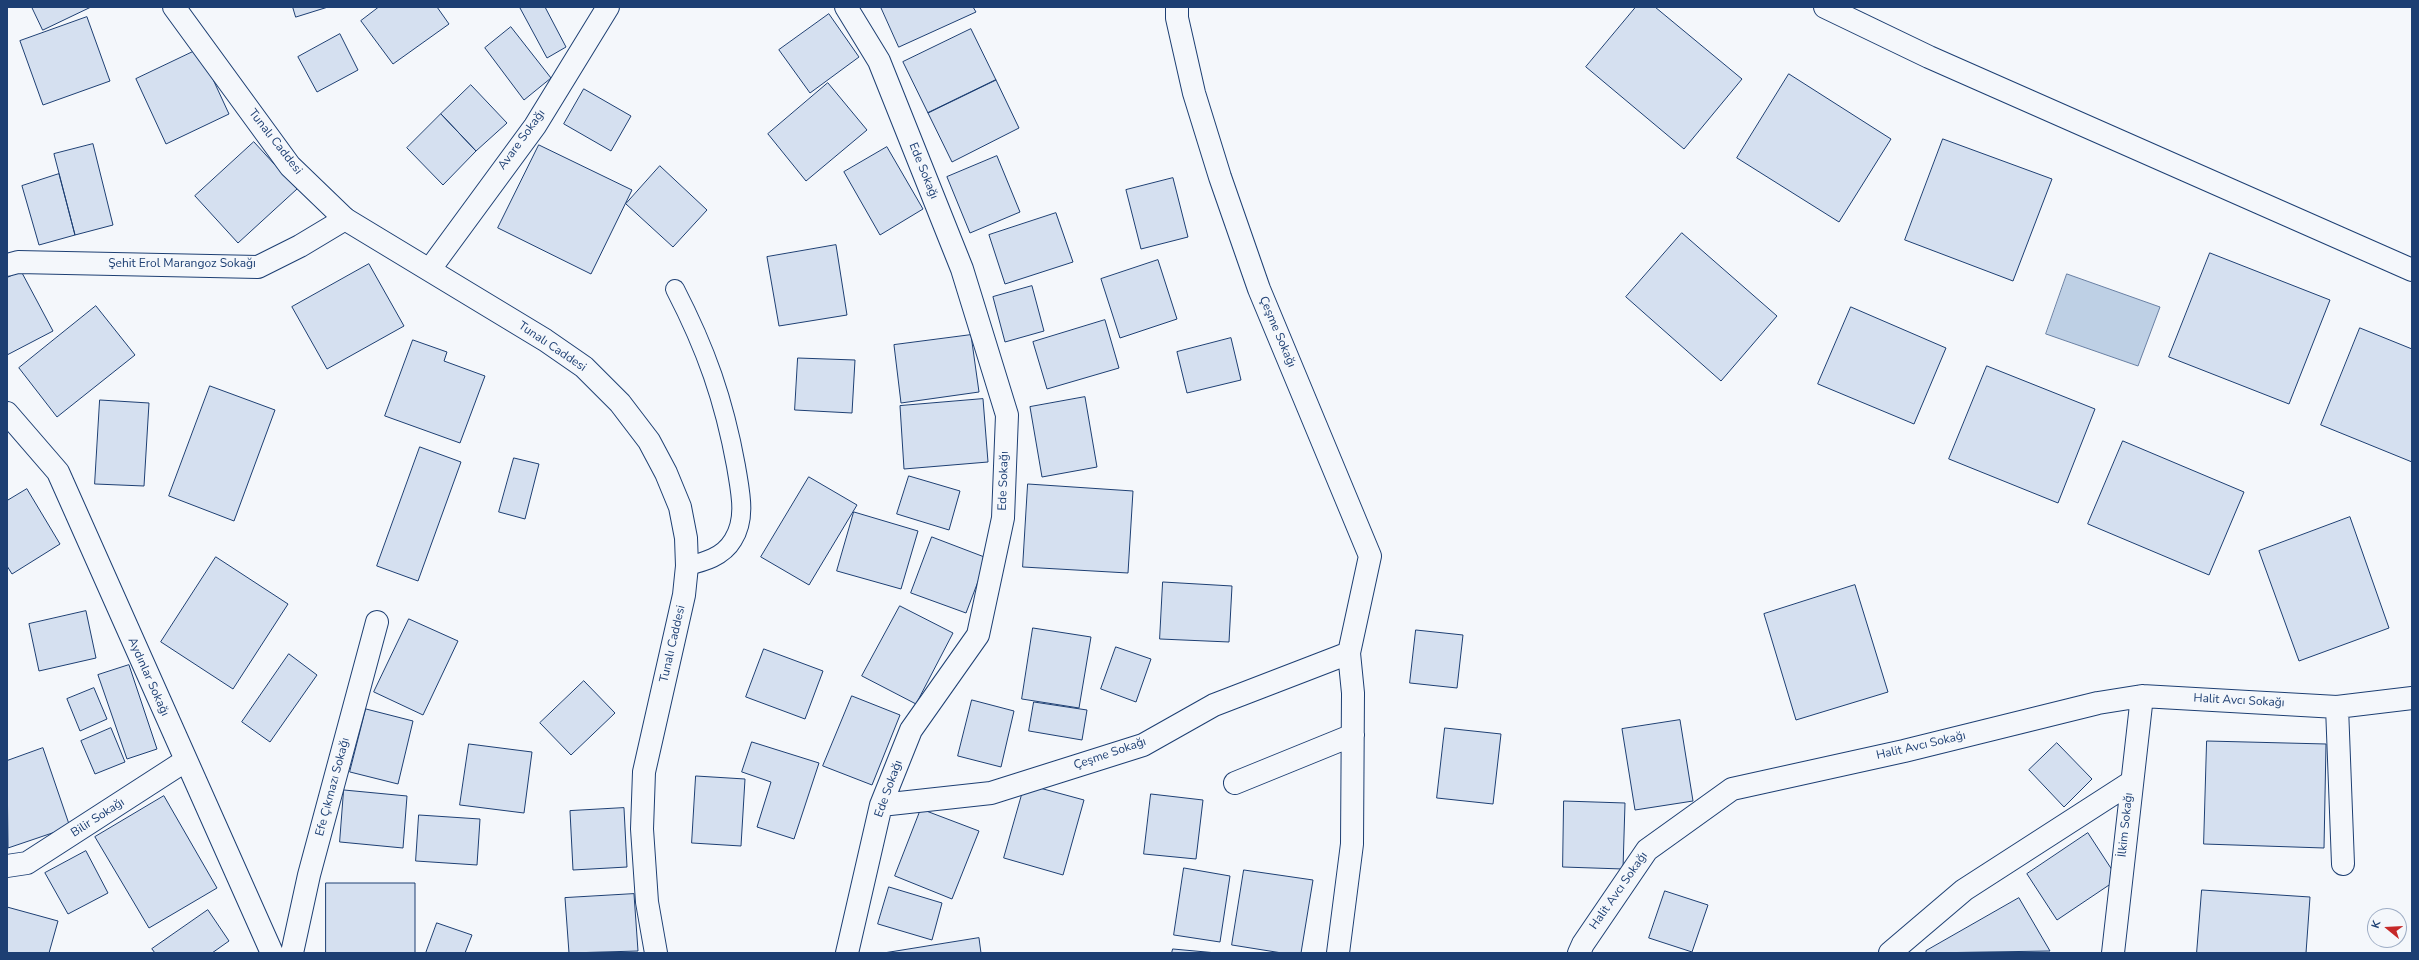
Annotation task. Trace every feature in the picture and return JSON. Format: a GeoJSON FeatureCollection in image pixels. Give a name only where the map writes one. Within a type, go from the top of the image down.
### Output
{"type":"FeatureCollection","features":[{"type":"Feature","properties":{"kind":"street","name":"Tunalı Caddesi"},"geometry":{"type":"LineString","coordinates":[[174,7],[290,166],[345,219],[430,269],[584,367],[620,402],[649,441],[666,473],[680,507],[686,538],[687,566],[684,595],[644,772],[642,829],[646,895],[656,953]]}},
{"type":"Feature","properties":{"kind":"street","name":"Avare Sokağı"},"geometry":{"type":"LineString","coordinates":[[430,269],[534,126],[608,7]]}},
{"type":"Feature","properties":{"kind":"street","name":"Ede Sokağı"},"geometry":{"type":"LineString","coordinates":[[846,7],[878,61],[962,269],[1007,415],[1003,518],[978,635],[911,730],[881,805],[847,953]]}},
{"type":"Feature","properties":{"kind":"street","name":"Çeşme Sokağı"},"geometry":{"type":"LineString","coordinates":[[1177,7],[1177,18],[1194,93],[1220,177],[1254,274],[1370,556],[1349,653],[1353,693],[1352,844],[1338,953]]}},
{"type":"Feature","properties":{"kind":"street"},"geometry":{"type":"LineString","coordinates":[[1825,7],[1929,57],[2412,270]]}},
{"type":"Feature","properties":{"kind":"street","name":"Şehit Erol Marangoz Sokağı"},"geometry":{"type":"LineString","coordinates":[[7,265],[18,262],[258,267],[300,246],[345,219]]}},
{"type":"Feature","properties":{"kind":"street","name":"Aydınlar Sokağı"},"geometry":{"type":"LineString","coordinates":[[7,413],[58,472],[185,761],[272,953]]}},
{"type":"Feature","properties":{"kind":"street","name":"Efe Çıkmazı Sokağı"},"geometry":{"type":"LineString","coordinates":[[292,953],[309,875],[377,622]]}},
{"type":"Feature","properties":{"kind":"street","name":"Çeşme Sokağı"},"geometry":{"type":"LineString","coordinates":[[881,805],[991,793],[1143,745],[1214,706],[1349,653]]}},
{"type":"Feature","properties":{"kind":"street","name":"Halit Avcı Sokağı"},"geometry":{"type":"LineString","coordinates":[[1579,953],[1583,944],[1647,850],[1732,789],[1904,751],[2098,703],[2142,696],[2337,707],[2412,698]]}},
{"type":"Feature","properties":{"kind":"street","name":"İlkim Sokağı"},"geometry":{"type":"LineString","coordinates":[[2113,953],[2130,783],[2142,696]]}},
{"type":"Feature","properties":{"kind":"street"},"geometry":{"type":"LineString","coordinates":[[2337,707],[2343,864]]}},
{"type":"Feature","properties":{"kind":"street"},"geometry":{"type":"LineString","coordinates":[[1235,783],[1353,735]]}},
{"type":"Feature","properties":{"kind":"street","name":"Bilir Sokağı"},"geometry":{"type":"LineString","coordinates":[[7,866],[27,863],[185,761]]}},
{"type":"Feature","properties":{"kind":"street"},"geometry":{"type":"LineString","coordinates":[[1890,953],[1964,890],[2130,783]]}},
{"type":"Feature","properties":{"kind":"lane"},"geometry":{"type":"LineString","coordinates":[[675,289],[694,325],[715,380],[727,419],[742,500],[741,522],[733,541],[711,560],[687,566]]}},
{"type":"Feature","properties":{"kind":"water"},"geometry":{"type":"Polygon","coordinates":[[[2067,274],[2160,307],[2138,366],[2046,334],[2067,274]]]}},
{"type":"Feature","properties":{"kind":"building"},"geometry":{"type":"Polygon","coordinates":[[[32,7],[91,7],[43,30],[32,7]]]}},
{"type":"Feature","properties":{"kind":"building"},"geometry":{"type":"Polygon","coordinates":[[[293,7],[328,7],[296,17],[293,7]]]}},
{"type":"Feature","properties":{"kind":"building"},"geometry":{"type":"Polygon","coordinates":[[[379,7],[437,7],[449,24],[393,64],[361,21],[379,7]]]}},
{"type":"Feature","properties":{"kind":"building"},"geometry":{"type":"Polygon","coordinates":[[[545,7],[566,47],[547,58],[520,8],[545,7]]]}},
{"type":"Feature","properties":{"kind":"building"},"geometry":{"type":"Polygon","coordinates":[[[881,7],[973,7],[976,12],[899,47],[881,7]]]}},
{"type":"Feature","properties":{"kind":"building"},"geometry":{"type":"Polygon","coordinates":[[[1636,7],[1655,7],[1742,79],[1684,149],[1586,67],[1636,7]]]}},
{"type":"Feature","properties":{"kind":"building"},"geometry":{"type":"Polygon","coordinates":[[[829,14],[859,57],[810,93],[779,50],[829,14]]]}},
{"type":"Feature","properties":{"kind":"building"},"geometry":{"type":"Polygon","coordinates":[[[87,17],[110,81],[43,105],[20,41],[87,17]]]}},
{"type":"Feature","properties":{"kind":"building"},"geometry":{"type":"Polygon","coordinates":[[[511,27],[551,78],[524,100],[485,48],[511,27]]]}},
{"type":"Feature","properties":{"kind":"building"},"geometry":{"type":"Polygon","coordinates":[[[971,29],[996,80],[928,113],[903,62],[971,29]]]}},
{"type":"Feature","properties":{"kind":"building"},"geometry":{"type":"Polygon","coordinates":[[[340,34],[358,70],[317,92],[298,57],[340,34]]]}},
{"type":"Feature","properties":{"kind":"building"},"geometry":{"type":"Polygon","coordinates":[[[199,49],[229,114],[166,144],[136,79],[199,49]]]}},
{"type":"Feature","properties":{"kind":"building"},"geometry":{"type":"Polygon","coordinates":[[[1789,74],[1891,139],[1839,222],[1737,158],[1789,74]]]}},
{"type":"Feature","properties":{"kind":"building"},"geometry":{"type":"Polygon","coordinates":[[[996,80],[1019,128],[952,162],[928,113],[996,80]]]}},
{"type":"Feature","properties":{"kind":"building"},"geometry":{"type":"Polygon","coordinates":[[[828,83],[867,130],[806,181],[768,134],[828,83]]]}},
{"type":"Feature","properties":{"kind":"building"},"geometry":{"type":"Polygon","coordinates":[[[471,85],[507,123],[476,151],[441,114],[471,85]]]}},
{"type":"Feature","properties":{"kind":"building"},"geometry":{"type":"Polygon","coordinates":[[[584,89],[631,116],[611,151],[564,124],[584,89]]]}},
{"type":"Feature","properties":{"kind":"building"},"geometry":{"type":"Polygon","coordinates":[[[441,114],[476,151],[443,185],[407,148],[441,114]]]}},
{"type":"Feature","properties":{"kind":"building"},"geometry":{"type":"Polygon","coordinates":[[[1943,139],[2052,179],[2013,281],[1905,240],[1943,139]]]}},
{"type":"Feature","properties":{"kind":"building"},"geometry":{"type":"Polygon","coordinates":[[[254,142],[297,189],[238,243],[195,196],[254,142]]]}},
{"type":"Feature","properties":{"kind":"building"},"geometry":{"type":"Polygon","coordinates":[[[93,144],[113,225],[75,235],[54,154],[93,144]]]}},
{"type":"Feature","properties":{"kind":"building"},"geometry":{"type":"Polygon","coordinates":[[[539,145],[632,190],[591,274],[498,228],[539,145]]]}},
{"type":"Feature","properties":{"kind":"building"},"geometry":{"type":"Polygon","coordinates":[[[887,147],[923,209],[880,235],[844,172],[887,147]]]}},
{"type":"Feature","properties":{"kind":"building"},"geometry":{"type":"Polygon","coordinates":[[[997,156],[1020,212],[970,233],[947,177],[997,156]]]}},
{"type":"Feature","properties":{"kind":"building"},"geometry":{"type":"Polygon","coordinates":[[[660,166],[707,210],[673,247],[626,204],[660,166]]]}},
{"type":"Feature","properties":{"kind":"building"},"geometry":{"type":"Polygon","coordinates":[[[59,174],[75,235],[39,245],[22,186],[59,174]]]}},
{"type":"Feature","properties":{"kind":"building"},"geometry":{"type":"Polygon","coordinates":[[[1173,178],[1188,237],[1141,249],[1126,190],[1173,178]]]}},
{"type":"Feature","properties":{"kind":"building"},"geometry":{"type":"Polygon","coordinates":[[[1056,213],[1073,262],[1005,284],[989,235],[1056,213]]]}},
{"type":"Feature","properties":{"kind":"building"},"geometry":{"type":"Polygon","coordinates":[[[1682,233],[1777,316],[1721,381],[1626,297],[1682,233]]]}},
{"type":"Feature","properties":{"kind":"building"},"geometry":{"type":"Polygon","coordinates":[[[836,245],[847,315],[779,326],[767,257],[836,245]]]}},
{"type":"Feature","properties":{"kind":"building"},"geometry":{"type":"Polygon","coordinates":[[[2210,253],[2330,300],[2289,404],[2169,357],[2210,253]]]}},
{"type":"Feature","properties":{"kind":"building"},"geometry":{"type":"Polygon","coordinates":[[[1158,260],[1177,319],[1120,338],[1101,279],[1158,260]]]}},
{"type":"Feature","properties":{"kind":"building"},"geometry":{"type":"Polygon","coordinates":[[[369,264],[404,326],[327,369],[292,307],[369,264]]]}},
{"type":"Feature","properties":{"kind":"building"},"geometry":{"type":"Polygon","coordinates":[[[21,271],[53,331],[7,355],[7,278],[21,271]]]}},
{"type":"Feature","properties":{"kind":"building"},"geometry":{"type":"Polygon","coordinates":[[[1032,286],[1044,331],[1005,342],[993,297],[1032,286]]]}},
{"type":"Feature","properties":{"kind":"building"},"geometry":{"type":"Polygon","coordinates":[[[96,306],[135,355],[57,417],[19,368],[96,306]]]}},
{"type":"Feature","properties":{"kind":"building"},"geometry":{"type":"Polygon","coordinates":[[[1851,307],[1946,348],[1914,424],[1818,384],[1851,307]]]}},
{"type":"Feature","properties":{"kind":"building"},"geometry":{"type":"Polygon","coordinates":[[[1105,320],[1119,368],[1047,389],[1033,342],[1105,320]]]}},
{"type":"Feature","properties":{"kind":"building"},"geometry":{"type":"Polygon","coordinates":[[[2360,328],[2412,349],[2412,462],[2321,425],[2360,328]]]}},
{"type":"Feature","properties":{"kind":"building"},"geometry":{"type":"Polygon","coordinates":[[[971,335],[979,392],[901,403],[894,345],[971,335]]]}},
{"type":"Feature","properties":{"kind":"building"},"geometry":{"type":"Polygon","coordinates":[[[1231,338],[1241,380],[1187,393],[1177,352],[1231,338]]]}},
{"type":"Feature","properties":{"kind":"building"},"geometry":{"type":"Polygon","coordinates":[[[413,340],[447,352],[444,361],[485,376],[460,443],[385,416],[413,340]]]}},
{"type":"Feature","properties":{"kind":"building"},"geometry":{"type":"Polygon","coordinates":[[[798,358],[855,360],[852,413],[795,410],[798,358]]]}},
{"type":"Feature","properties":{"kind":"building"},"geometry":{"type":"Polygon","coordinates":[[[1987,366],[2095,409],[2058,503],[1949,459],[1987,366]]]}},
{"type":"Feature","properties":{"kind":"building"},"geometry":{"type":"Polygon","coordinates":[[[210,386],[275,410],[234,521],[169,496],[210,386]]]}},
{"type":"Feature","properties":{"kind":"building"},"geometry":{"type":"Polygon","coordinates":[[[1085,397],[1097,467],[1042,477],[1030,407],[1085,397]]]}},
{"type":"Feature","properties":{"kind":"building"},"geometry":{"type":"Polygon","coordinates":[[[983,399],[988,462],[904,469],[900,406],[983,399]]]}},
{"type":"Feature","properties":{"kind":"building"},"geometry":{"type":"Polygon","coordinates":[[[100,400],[149,403],[144,486],[95,484],[100,400]]]}},
{"type":"Feature","properties":{"kind":"building"},"geometry":{"type":"Polygon","coordinates":[[[2123,441],[2244,492],[2209,575],[2088,524],[2123,441]]]}},
{"type":"Feature","properties":{"kind":"building"},"geometry":{"type":"Polygon","coordinates":[[[420,447],[461,462],[418,581],[377,566],[420,447]]]}},
{"type":"Feature","properties":{"kind":"building"},"geometry":{"type":"Polygon","coordinates":[[[514,458],[539,464],[525,519],[499,512],[514,458]]]}},
{"type":"Feature","properties":{"kind":"building"},"geometry":{"type":"Polygon","coordinates":[[[909,476],[960,491],[949,530],[897,514],[909,476]]]}},
{"type":"Feature","properties":{"kind":"building"},"geometry":{"type":"Polygon","coordinates":[[[809,477],[857,505],[809,585],[761,557],[809,477]]]}},
{"type":"Feature","properties":{"kind":"building"},"geometry":{"type":"Polygon","coordinates":[[[1028,484],[1133,491],[1128,573],[1023,567],[1028,484]]]}},
{"type":"Feature","properties":{"kind":"building"},"geometry":{"type":"Polygon","coordinates":[[[27,489],[60,544],[12,574],[7,566],[7,501],[27,489]]]}},
{"type":"Feature","properties":{"kind":"building"},"geometry":{"type":"Polygon","coordinates":[[[854,512],[918,531],[901,589],[837,571],[854,512]]]}},
{"type":"Feature","properties":{"kind":"building"},"geometry":{"type":"Polygon","coordinates":[[[2350,517],[2389,628],[2299,661],[2259,551],[2350,517]]]}},
{"type":"Feature","properties":{"kind":"building"},"geometry":{"type":"Polygon","coordinates":[[[932,537],[987,558],[966,613],[911,593],[932,537]]]}},
{"type":"Feature","properties":{"kind":"building"},"geometry":{"type":"Polygon","coordinates":[[[216,557],[288,604],[233,689],[161,642],[216,557]]]}},
{"type":"Feature","properties":{"kind":"building"},"geometry":{"type":"Polygon","coordinates":[[[1163,582],[1232,586],[1229,642],[1160,639],[1163,582]]]}},
{"type":"Feature","properties":{"kind":"building"},"geometry":{"type":"Polygon","coordinates":[[[1855,585],[1888,692],[1796,720],[1764,614],[1855,585]]]}},
{"type":"Feature","properties":{"kind":"building"},"geometry":{"type":"Polygon","coordinates":[[[900,606],[953,633],[916,704],[862,676],[900,606]]]}},
{"type":"Feature","properties":{"kind":"building"},"geometry":{"type":"Polygon","coordinates":[[[86,611],[96,658],[39,671],[29,624],[86,611]]]}},
{"type":"Feature","properties":{"kind":"building"},"geometry":{"type":"Polygon","coordinates":[[[409,619],[458,641],[423,715],[374,692],[409,619]]]}},
{"type":"Feature","properties":{"kind":"building"},"geometry":{"type":"Polygon","coordinates":[[[1033,628],[1091,637],[1079,708],[1022,699],[1033,628]]]}},
{"type":"Feature","properties":{"kind":"building"},"geometry":{"type":"Polygon","coordinates":[[[1416,630],[1463,635],[1457,688],[1410,683],[1416,630]]]}},
{"type":"Feature","properties":{"kind":"building"},"geometry":{"type":"Polygon","coordinates":[[[1116,647],[1151,659],[1136,702],[1101,689],[1116,647]]]}},
{"type":"Feature","properties":{"kind":"building"},"geometry":{"type":"Polygon","coordinates":[[[764,649],[823,671],[805,719],[746,697],[764,649]]]}},
{"type":"Feature","properties":{"kind":"building"},"geometry":{"type":"Polygon","coordinates":[[[289,654],[317,675],[270,742],[242,722],[289,654]]]}},
{"type":"Feature","properties":{"kind":"building"},"geometry":{"type":"Polygon","coordinates":[[[129,665],[157,749],[127,759],[98,675],[129,665]]]}},
{"type":"Feature","properties":{"kind":"building"},"geometry":{"type":"Polygon","coordinates":[[[584,681],[615,713],[571,755],[540,723],[584,681]]]}},
{"type":"Feature","properties":{"kind":"building"},"geometry":{"type":"Polygon","coordinates":[[[94,688],[107,719],[80,731],[67,699],[94,688]]]}},
{"type":"Feature","properties":{"kind":"building"},"geometry":{"type":"Polygon","coordinates":[[[852,696],[900,715],[872,785],[823,766],[852,696]]]}},
{"type":"Feature","properties":{"kind":"building"},"geometry":{"type":"Polygon","coordinates":[[[972,700],[1014,711],[1001,767],[958,756],[972,700]]]}},
{"type":"Feature","properties":{"kind":"building"},"geometry":{"type":"Polygon","coordinates":[[[1034,702],[1087,710],[1082,740],[1029,731],[1034,702]]]}},
{"type":"Feature","properties":{"kind":"building"},"geometry":{"type":"Polygon","coordinates":[[[366,709],[413,721],[398,784],[350,772],[366,709]]]}},
{"type":"Feature","properties":{"kind":"building"},"geometry":{"type":"Polygon","coordinates":[[[1680,720],[1693,801],[1635,810],[1622,729],[1680,720]]]}},
{"type":"Feature","properties":{"kind":"building"},"geometry":{"type":"Polygon","coordinates":[[[111,728],[125,762],[95,774],[81,741],[111,728]]]}},
{"type":"Feature","properties":{"kind":"building"},"geometry":{"type":"Polygon","coordinates":[[[1445,728],[1501,734],[1493,804],[1437,798],[1445,728]]]}},
{"type":"Feature","properties":{"kind":"building"},"geometry":{"type":"Polygon","coordinates":[[[2207,741],[2326,744],[2324,848],[2204,844],[2207,741]]]}},
{"type":"Feature","properties":{"kind":"building"},"geometry":{"type":"Polygon","coordinates":[[[752,742],[819,763],[794,839],[757,827],[771,782],[742,772],[752,742]]]}},
{"type":"Feature","properties":{"kind":"building"},"geometry":{"type":"Polygon","coordinates":[[[2057,743],[2092,779],[2064,807],[2029,770],[2057,743]]]}},
{"type":"Feature","properties":{"kind":"building"},"geometry":{"type":"Polygon","coordinates":[[[469,744],[532,752],[524,813],[460,805],[469,744]]]}},
{"type":"Feature","properties":{"kind":"building"},"geometry":{"type":"Polygon","coordinates":[[[43,748],[70,827],[8,848],[7,761],[43,748]]]}},
{"type":"Feature","properties":{"kind":"building"},"geometry":{"type":"Polygon","coordinates":[[[696,776],[745,779],[741,846],[692,843],[696,776]]]}},
{"type":"Feature","properties":{"kind":"building"},"geometry":{"type":"Polygon","coordinates":[[[1025,784],[1084,800],[1063,875],[1004,858],[1025,784]]]}},
{"type":"Feature","properties":{"kind":"building"},"geometry":{"type":"Polygon","coordinates":[[[344,790],[407,796],[403,848],[340,842],[344,790]]]}},
{"type":"Feature","properties":{"kind":"building"},"geometry":{"type":"Polygon","coordinates":[[[1151,794],[1203,800],[1196,859],[1144,854],[1151,794]]]}},
{"type":"Feature","properties":{"kind":"building"},"geometry":{"type":"Polygon","coordinates":[[[164,796],[217,888],[149,928],[95,837],[164,796]]]}},
{"type":"Feature","properties":{"kind":"building"},"geometry":{"type":"Polygon","coordinates":[[[1564,801],[1625,803],[1623,869],[1563,867],[1564,801]]]}},
{"type":"Feature","properties":{"kind":"building"},"geometry":{"type":"Polygon","coordinates":[[[624,808],[627,867],[573,870],[570,811],[624,808]]]}},
{"type":"Feature","properties":{"kind":"building"},"geometry":{"type":"Polygon","coordinates":[[[921,809],[979,831],[952,899],[895,876],[921,809]]]}},
{"type":"Feature","properties":{"kind":"building"},"geometry":{"type":"Polygon","coordinates":[[[419,815],[480,819],[477,865],[416,861],[419,815]]]}},
{"type":"Feature","properties":{"kind":"building"},"geometry":{"type":"Polygon","coordinates":[[[2088,833],[2118,879],[2057,920],[2027,874],[2088,833]]]}},
{"type":"Feature","properties":{"kind":"building"},"geometry":{"type":"Polygon","coordinates":[[[86,851],[108,893],[68,914],[45,873],[86,851]]]}},
{"type":"Feature","properties":{"kind":"building"},"geometry":{"type":"Polygon","coordinates":[[[1184,868],[1230,876],[1220,942],[1174,935],[1184,868]]]}},
{"type":"Feature","properties":{"kind":"building"},"geometry":{"type":"Polygon","coordinates":[[[1244,870],[1313,880],[1301,953],[1282,953],[1232,945],[1244,870]]]}},
{"type":"Feature","properties":{"kind":"building"},"geometry":{"type":"Polygon","coordinates":[[[326,883],[415,883],[415,953],[326,953],[326,883]]]}},
{"type":"Feature","properties":{"kind":"building"},"geometry":{"type":"Polygon","coordinates":[[[889,887],[942,903],[932,940],[878,924],[889,887]]]}},
{"type":"Feature","properties":{"kind":"building"},"geometry":{"type":"Polygon","coordinates":[[[2202,890],[2310,897],[2306,953],[2197,953],[2202,890]]]}},
{"type":"Feature","properties":{"kind":"building"},"geometry":{"type":"Polygon","coordinates":[[[1665,891],[1708,905],[1692,952],[1649,938],[1665,891]]]}},
{"type":"Feature","properties":{"kind":"building"},"geometry":{"type":"Polygon","coordinates":[[[634,894],[638,951],[569,953],[565,898],[634,894]]]}},
{"type":"Feature","properties":{"kind":"building"},"geometry":{"type":"Polygon","coordinates":[[[2019,898],[2050,951],[1926,953],[1926,951],[2019,898]]]}},
{"type":"Feature","properties":{"kind":"building"},"geometry":{"type":"Polygon","coordinates":[[[7,907],[58,921],[49,953],[7,953],[7,907]]]}},
{"type":"Feature","properties":{"kind":"building"},"geometry":{"type":"Polygon","coordinates":[[[208,910],[229,941],[212,953],[155,953],[152,949],[208,910]]]}},
{"type":"Feature","properties":{"kind":"building"},"geometry":{"type":"Polygon","coordinates":[[[437,923],[472,935],[465,953],[426,953],[437,923]]]}},
{"type":"Feature","properties":{"kind":"building"},"geometry":{"type":"Polygon","coordinates":[[[979,938],[981,953],[884,953],[979,938]]]}},
{"type":"Feature","properties":{"kind":"building"},"geometry":{"type":"Polygon","coordinates":[[[1173,949],[1217,953],[1172,953],[1173,949]]]}}]}
